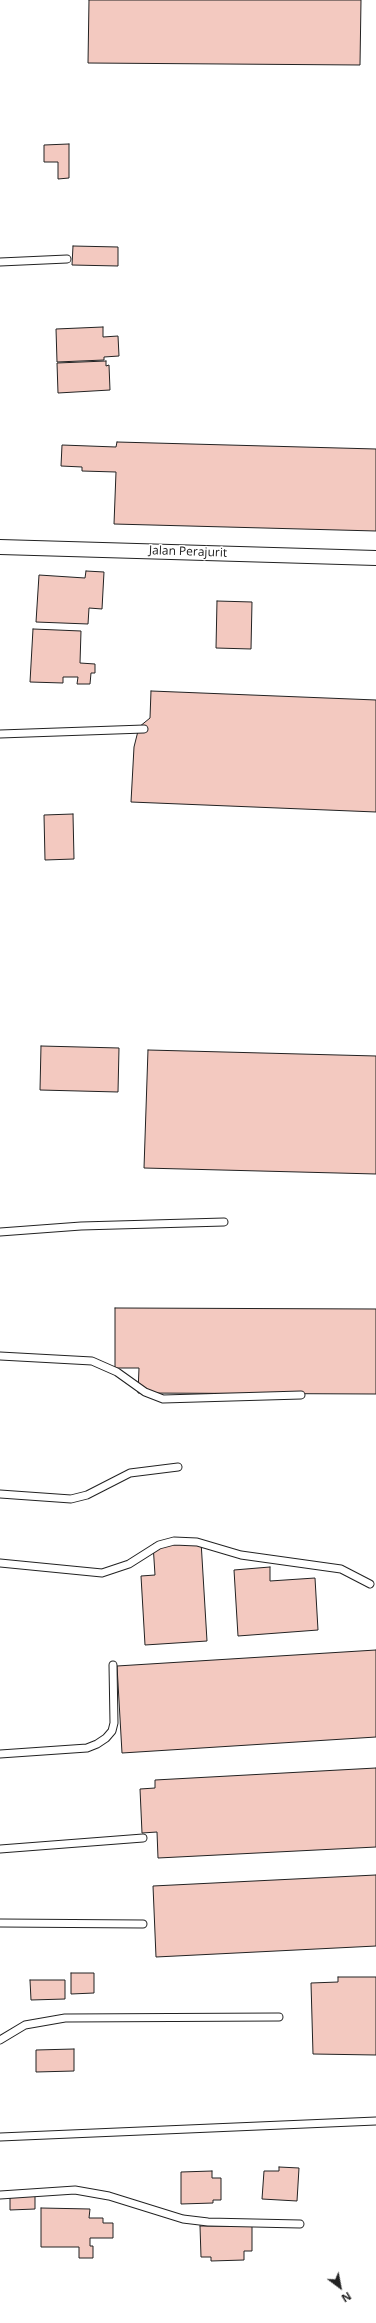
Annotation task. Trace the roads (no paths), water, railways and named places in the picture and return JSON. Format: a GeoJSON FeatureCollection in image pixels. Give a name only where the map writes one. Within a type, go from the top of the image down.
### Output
{"type":"FeatureCollection","features":[{"type":"Feature","properties":{"kind":"street","name":"Jalan Perajurit"},"geometry":{"type":"LineString","coordinates":[[0,547],[376,558]]}},
{"type":"Feature","properties":{"kind":"lane"},"geometry":{"type":"LineString","coordinates":[[0,262],[67,259]]}},
{"type":"Feature","properties":{"kind":"lane"},"geometry":{"type":"LineString","coordinates":[[0,734],[144,730]]}},
{"type":"Feature","properties":{"kind":"lane"},"geometry":{"type":"LineString","coordinates":[[0,1232],[81,1226],[224,1222]]}},
{"type":"Feature","properties":{"kind":"lane"},"geometry":{"type":"LineString","coordinates":[[0,1356],[92,1361],[117,1372],[145,1392],[163,1399],[301,1395]]}},
{"type":"Feature","properties":{"kind":"lane"},"geometry":{"type":"LineString","coordinates":[[0,1494],[71,1499],[87,1495],[130,1473],[178,1467]]}},
{"type":"Feature","properties":{"kind":"lane"},"geometry":{"type":"LineString","coordinates":[[0,1563],[102,1573],[129,1564],[159,1545],[174,1541],[196,1542],[241,1555],[342,1569],[370,1584]]}},
{"type":"Feature","properties":{"kind":"lane"},"geometry":{"type":"LineString","coordinates":[[0,1754],[87,1748],[102,1741],[112,1731],[114,1723],[113,1665]]}},
{"type":"Feature","properties":{"kind":"lane"},"geometry":{"type":"LineString","coordinates":[[0,1849],[143,1838]]}},
{"type":"Feature","properties":{"kind":"lane"},"geometry":{"type":"LineString","coordinates":[[0,1923],[143,1924]]}},
{"type":"Feature","properties":{"kind":"lane"},"geometry":{"type":"LineString","coordinates":[[0,2040],[25,2025],[66,2018],[279,2017]]}},
{"type":"Feature","properties":{"kind":"lane"},"geometry":{"type":"LineString","coordinates":[[0,2137],[376,2121]]}},
{"type":"Feature","properties":{"kind":"lane"},"geometry":{"type":"LineString","coordinates":[[0,2195],[75,2190],[109,2196],[183,2219],[208,2222],[300,2224]]}}]}
